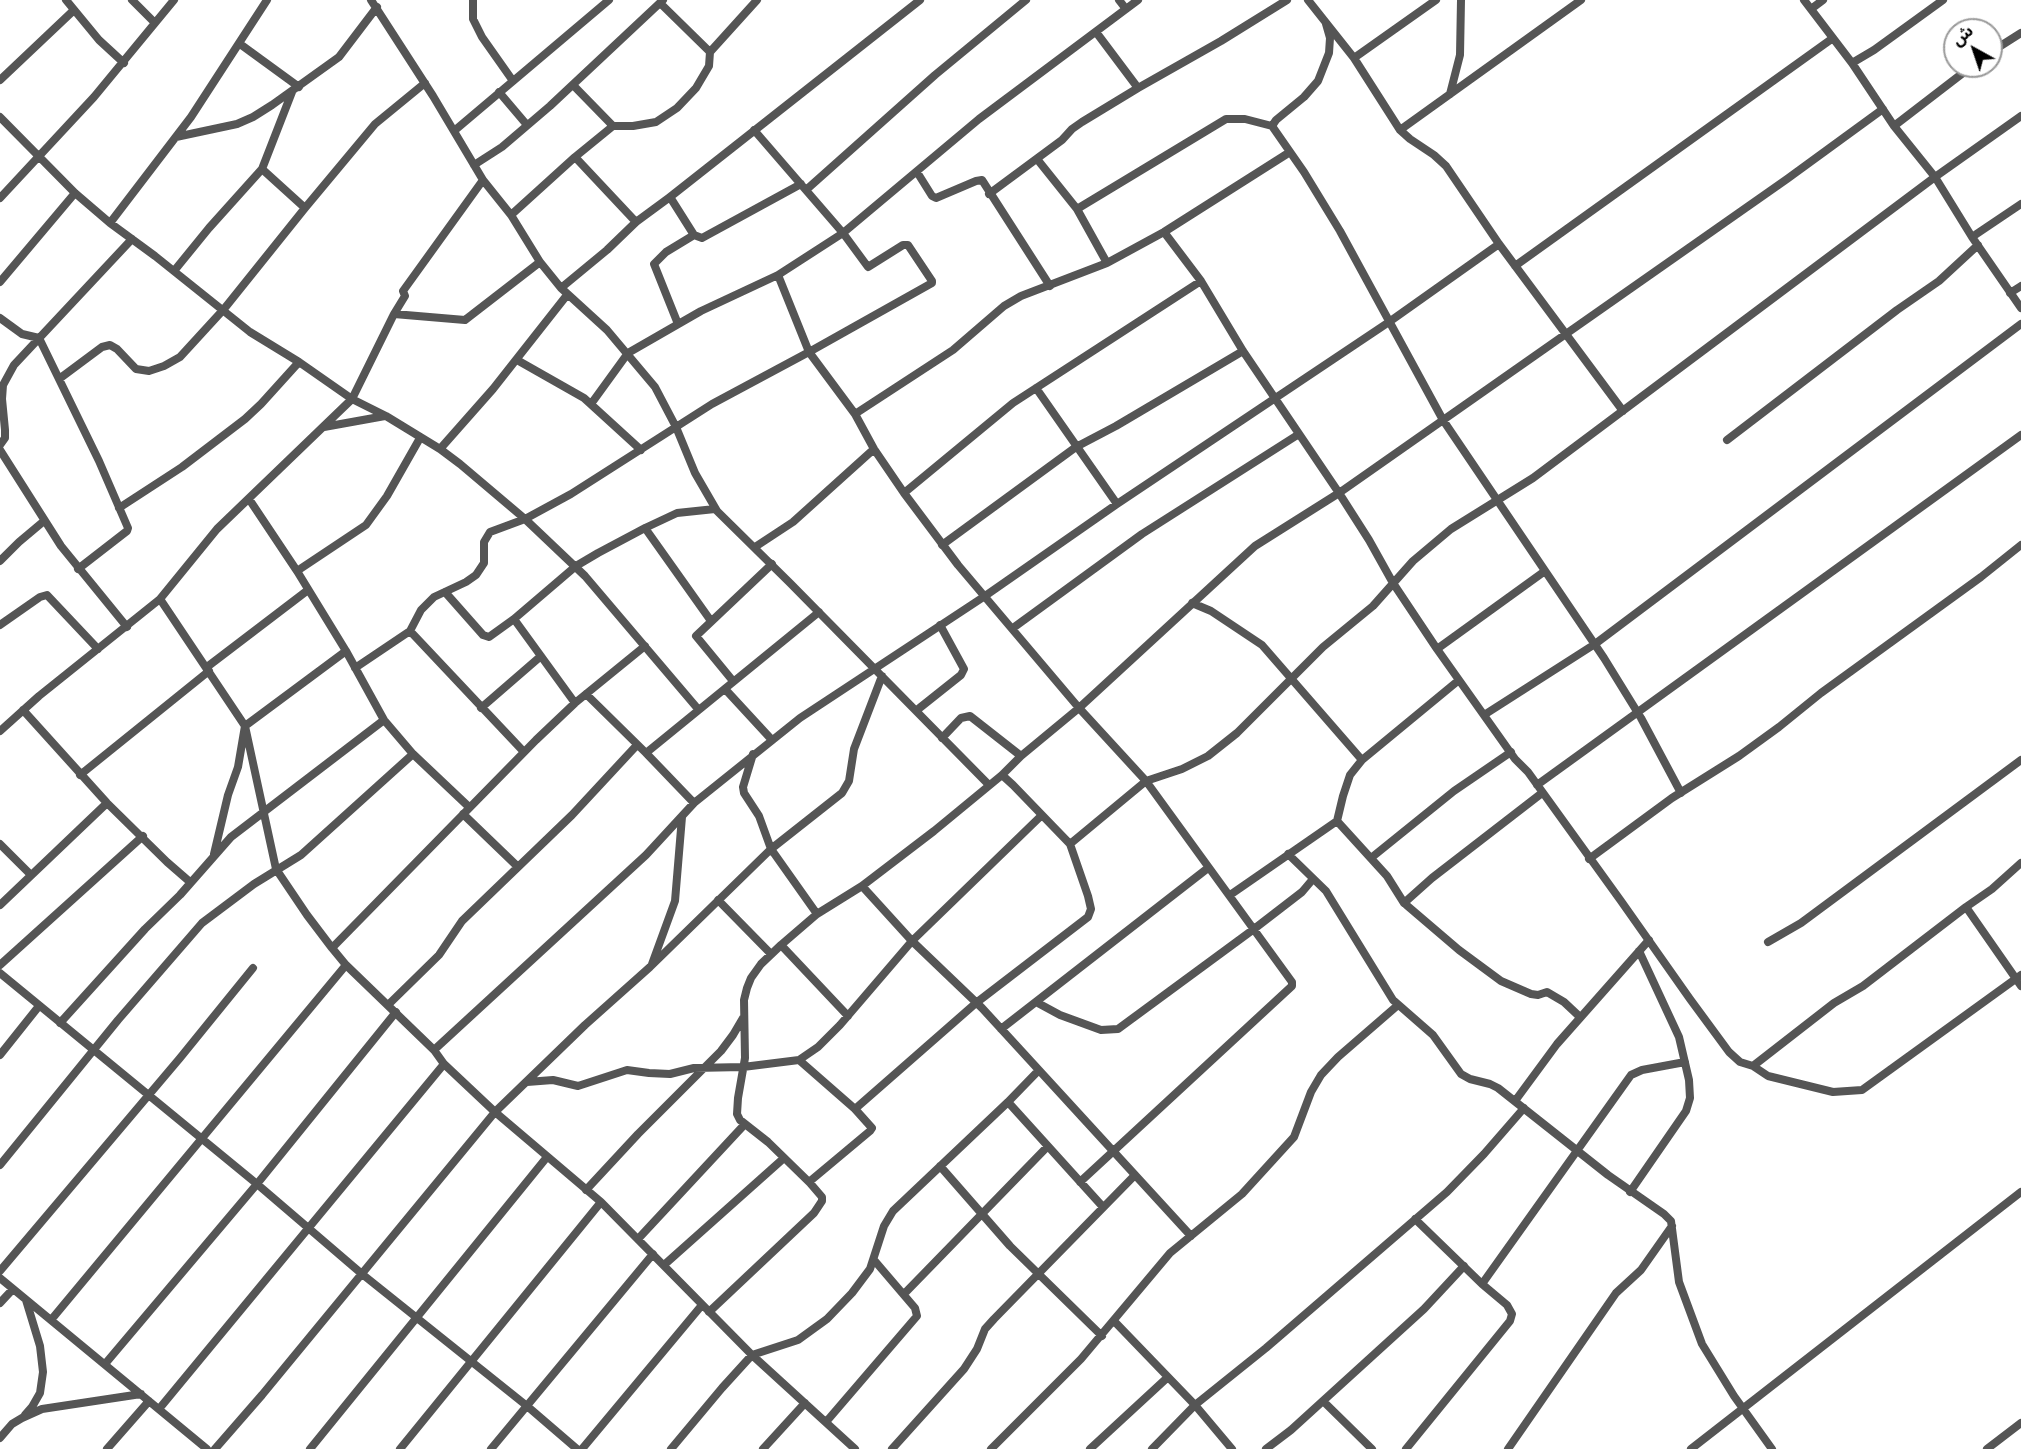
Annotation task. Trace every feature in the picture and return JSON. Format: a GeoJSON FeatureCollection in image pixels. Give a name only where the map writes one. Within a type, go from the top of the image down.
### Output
{"type":"FeatureCollection","features":[{"type":"Feature","properties":{"kind":"street"},"geometry":{"type":"LineString","coordinates":[[66,0],[99,40],[124,63]]}},
{"type":"Feature","properties":{"kind":"street"},"geometry":{"type":"LineString","coordinates":[[132,0],[155,23]]}},
{"type":"Feature","properties":{"kind":"street"},"geometry":{"type":"LineString","coordinates":[[0,198],[124,63],[174,0]]}},
{"type":"Feature","properties":{"kind":"street"},"geometry":{"type":"LineString","coordinates":[[110,223],[176,137],[240,44],[267,0]]}},
{"type":"Feature","properties":{"kind":"street"},"geometry":{"type":"LineString","coordinates":[[473,0],[473,19],[482,37],[513,81]]}},
{"type":"Feature","properties":{"kind":"street"},"geometry":{"type":"LineString","coordinates":[[454,131],[609,0]]}},
{"type":"Feature","properties":{"kind":"street"},"geometry":{"type":"LineString","coordinates":[[511,216],[575,157],[613,126],[633,126],[656,122],[677,108],[696,88],[709,66],[710,52],[757,0]]}},
{"type":"Feature","properties":{"kind":"street"},"geometry":{"type":"LineString","coordinates":[[440,449],[517,360],[564,291],[636,222],[920,0]]}},
{"type":"Feature","properties":{"kind":"street"},"geometry":{"type":"LineString","coordinates":[[669,197],[694,235],[702,238],[803,187],[1026,0]]}},
{"type":"Feature","properties":{"kind":"street"},"geometry":{"type":"LineString","coordinates":[[1119,0],[1126,9]]}},
{"type":"Feature","properties":{"kind":"street"},"geometry":{"type":"LineString","coordinates":[[591,404],[628,353],[678,324],[778,275],[843,233],[979,119],[1138,0]]}},
{"type":"Feature","properties":{"kind":"street"},"geometry":{"type":"LineString","coordinates":[[989,194],[1062,140],[1072,129],[1287,0]]}},
{"type":"Feature","properties":{"kind":"street"},"geometry":{"type":"LineString","coordinates":[[1308,0],[1354,58],[1400,130],[1446,166],[1499,244],[1623,411]]}},
{"type":"Feature","properties":{"kind":"street"},"geometry":{"type":"LineString","coordinates":[[1354,58],[1436,0]]}},
{"type":"Feature","properties":{"kind":"street"},"geometry":{"type":"LineString","coordinates":[[1450,94],[1460,55],[1461,0]]}},
{"type":"Feature","properties":{"kind":"street"},"geometry":{"type":"LineString","coordinates":[[1400,130],[1581,0]]}},
{"type":"Feature","properties":{"kind":"street"},"geometry":{"type":"LineString","coordinates":[[1804,0],[1852,63],[1894,126],[1935,177],[1972,237],[2021,308]]}},
{"type":"Feature","properties":{"kind":"street"},"geometry":{"type":"LineString","coordinates":[[1811,9],[1823,0]]}},
{"type":"Feature","properties":{"kind":"street"},"geometry":{"type":"LineString","coordinates":[[1852,63],[1874,50],[1943,0]]}},
{"type":"Feature","properties":{"kind":"street"},"geometry":{"type":"LineString","coordinates":[[474,165],[502,147],[573,85],[662,1],[710,52]]}},
{"type":"Feature","properties":{"kind":"street"},"geometry":{"type":"LineString","coordinates":[[176,137],[237,124],[253,117],[295,89],[339,57],[374,3],[483,180],[511,216],[540,262],[564,291],[607,330],[655,387],[676,427],[695,473],[715,509],[989,785]]}},
{"type":"Feature","properties":{"kind":"street"},"geometry":{"type":"LineString","coordinates":[[0,80],[74,10]]}},
{"type":"Feature","properties":{"kind":"street"},"geometry":{"type":"LineString","coordinates":[[1272,126],[1318,81],[1329,52],[1330,38],[1326,24]]}},
{"type":"Feature","properties":{"kind":"street"},"geometry":{"type":"LineString","coordinates":[[1096,32],[1138,88]]}},
{"type":"Feature","properties":{"kind":"street"},"geometry":{"type":"LineString","coordinates":[[2003,44],[2021,33]]}},
{"type":"Feature","properties":{"kind":"street"},"geometry":{"type":"LineString","coordinates":[[1515,266],[1833,38]]}},
{"type":"Feature","properties":{"kind":"street"},"geometry":{"type":"LineString","coordinates":[[240,44],[295,89]]}},
{"type":"Feature","properties":{"kind":"street"},"geometry":{"type":"LineString","coordinates":[[1894,126],[1956,78]]}},
{"type":"Feature","properties":{"kind":"street"},"geometry":{"type":"LineString","coordinates":[[59,379],[102,347],[110,345],[117,349],[136,369],[149,371],[180,357],[224,309],[375,124],[425,83]]}},
{"type":"Feature","properties":{"kind":"street"},"geometry":{"type":"LineString","coordinates":[[573,85],[613,126]]}},
{"type":"Feature","properties":{"kind":"street"},"geometry":{"type":"LineString","coordinates":[[174,271],[262,169],[295,89]]}},
{"type":"Feature","properties":{"kind":"street"},"geometry":{"type":"LineString","coordinates":[[499,92],[527,125]]}},
{"type":"Feature","properties":{"kind":"street"},"geometry":{"type":"LineString","coordinates":[[709,1312],[820,1205],[822,1197],[737,1114],[743,1067],[744,1000],[751,978],[771,954],[817,914],[862,886],[1002,776],[1021,756],[1079,708],[1255,546],[1339,493],[1883,109]]}},
{"type":"Feature","properties":{"kind":"street"},"geometry":{"type":"LineString","coordinates":[[1070,844],[1146,781],[1182,769],[1208,756],[1237,733],[1323,647],[1373,606],[1413,561],[1451,529],[1533,478],[1935,177],[2021,116]]}},
{"type":"Feature","properties":{"kind":"street"},"geometry":{"type":"LineString","coordinates":[[0,117],[75,194],[224,309],[250,332],[299,362],[352,399],[386,416],[440,449],[525,519],[576,566],[698,709]]}},
{"type":"Feature","properties":{"kind":"street"},"geometry":{"type":"LineString","coordinates":[[1077,209],[1226,119],[1245,119],[1272,126],[1340,231],[1443,420],[1595,644],[1638,712],[1681,793]]}},
{"type":"Feature","properties":{"kind":"street"},"geometry":{"type":"LineString","coordinates":[[355,668],[410,631],[426,604],[434,597],[472,579],[481,570],[485,557],[484,542],[490,532],[525,519],[571,494],[712,404],[932,283],[908,245],[903,245],[868,267],[843,233],[754,130]]}},
{"type":"Feature","properties":{"kind":"street"},"geometry":{"type":"LineString","coordinates":[[855,414],[953,350],[1004,306],[1021,296],[1107,263],[1164,232],[1290,152]]}},
{"type":"Feature","properties":{"kind":"street"},"geometry":{"type":"LineString","coordinates":[[575,157],[636,222]]}},
{"type":"Feature","properties":{"kind":"street"},"geometry":{"type":"LineString","coordinates":[[1037,159],[1077,209],[1107,263]]}},
{"type":"Feature","properties":{"kind":"street"},"geometry":{"type":"LineString","coordinates":[[262,169],[305,208]]}},
{"type":"Feature","properties":{"kind":"street"},"geometry":{"type":"LineString","coordinates":[[917,172],[934,197],[982,180],[1050,286]]}},
{"type":"Feature","properties":{"kind":"street"},"geometry":{"type":"LineString","coordinates":[[0,731],[160,599],[217,530],[352,399],[405,296],[403,291],[483,180]]}},
{"type":"Feature","properties":{"kind":"street"},"geometry":{"type":"LineString","coordinates":[[0,282],[75,194]]}},
{"type":"Feature","properties":{"kind":"street"},"geometry":{"type":"LineString","coordinates":[[1972,237],[2021,204]]}},
{"type":"Feature","properties":{"kind":"street"},"geometry":{"type":"LineString","coordinates":[[1164,232],[1201,281],[1243,351],[1339,493],[1393,583],[1437,649],[1729,1052],[1740,1062],[1753,1066],[1768,1076],[1833,1092],[1862,1090],[2019,980],[1966,907]]}},
{"type":"Feature","properties":{"kind":"street"},"geometry":{"type":"LineString","coordinates":[[678,324],[654,264],[666,252],[694,235]]}},
{"type":"Feature","properties":{"kind":"street"},"geometry":{"type":"LineString","coordinates":[[0,445],[5,430],[3,385],[14,365],[132,239]]}},
{"type":"Feature","properties":{"kind":"street"},"geometry":{"type":"LineString","coordinates":[[434,1050],[646,855],[694,803],[800,718],[985,596],[1117,504],[1389,322],[1499,244]]}},
{"type":"Feature","properties":{"kind":"street"},"geometry":{"type":"LineString","coordinates":[[1727,440],[1897,310],[1939,281],[1978,245]]}},
{"type":"Feature","properties":{"kind":"street"},"geometry":{"type":"LineString","coordinates":[[394,314],[465,320],[540,262]]}},
{"type":"Feature","properties":{"kind":"street"},"geometry":{"type":"LineString","coordinates":[[778,275],[809,352],[855,414],[874,449],[904,493],[958,565],[1079,708],[1146,781],[1290,978],[1292,986],[1080,1182]]}},
{"type":"Feature","properties":{"kind":"street"},"geometry":{"type":"LineString","coordinates":[[904,493],[994,417],[1201,281]]}},
{"type":"Feature","properties":{"kind":"street"},"geometry":{"type":"LineString","coordinates":[[2010,293],[2021,286]]}},
{"type":"Feature","properties":{"kind":"street"},"geometry":{"type":"LineString","coordinates":[[0,318],[22,334],[39,338]]}},
{"type":"Feature","properties":{"kind":"street"},"geometry":{"type":"LineString","coordinates":[[1484,715],[1595,644],[2021,324]]}},
{"type":"Feature","properties":{"kind":"street"},"geometry":{"type":"LineString","coordinates":[[39,338],[99,461],[128,528],[78,569]]}},
{"type":"Feature","properties":{"kind":"street"},"geometry":{"type":"LineString","coordinates":[[942,544],[1076,447],[1243,351]]}},
{"type":"Feature","properties":{"kind":"street"},"geometry":{"type":"LineString","coordinates":[[517,360],[591,404],[641,450]]}},
{"type":"Feature","properties":{"kind":"street"},"geometry":{"type":"LineString","coordinates":[[119,508],[182,467],[245,419],[299,362]]}},
{"type":"Feature","properties":{"kind":"street"},"geometry":{"type":"LineString","coordinates":[[1036,388],[1117,504]]}},
{"type":"Feature","properties":{"kind":"street"},"geometry":{"type":"LineString","coordinates":[[324,427],[386,416]]}},
{"type":"Feature","properties":{"kind":"street"},"geometry":{"type":"LineString","coordinates":[[1013,628],[1142,534],[1299,434]]}},
{"type":"Feature","properties":{"kind":"street"},"geometry":{"type":"LineString","coordinates":[[1404,903],[1432,878],[1474,848],[1539,789],[1638,712],[2021,435]]}},
{"type":"Feature","properties":{"kind":"street"},"geometry":{"type":"LineString","coordinates":[[297,571],[366,525],[387,496],[420,438]]}},
{"type":"Feature","properties":{"kind":"street"},"geometry":{"type":"LineString","coordinates":[[755,548],[793,522],[874,449]]}},
{"type":"Feature","properties":{"kind":"street"},"geometry":{"type":"LineString","coordinates":[[0,450],[44,521],[78,569],[127,627]]}},
{"type":"Feature","properties":{"kind":"street"},"geometry":{"type":"LineString","coordinates":[[249,499],[346,651],[384,720],[517,866]]}},
{"type":"Feature","properties":{"kind":"street"},"geometry":{"type":"LineString","coordinates":[[445,592],[487,638],[513,620],[576,566],[677,513],[715,509]]}},
{"type":"Feature","properties":{"kind":"street"},"geometry":{"type":"LineString","coordinates":[[0,561],[44,521]]}},
{"type":"Feature","properties":{"kind":"street"},"geometry":{"type":"LineString","coordinates":[[645,528],[711,621]]}},
{"type":"Feature","properties":{"kind":"street"},"geometry":{"type":"LineString","coordinates":[[1589,859],[1779,727],[2021,544]]}},
{"type":"Feature","properties":{"kind":"street"},"geometry":{"type":"LineString","coordinates":[[733,681],[696,635],[772,564]]}},
{"type":"Feature","properties":{"kind":"street"},"geometry":{"type":"LineString","coordinates":[[1437,649],[1545,571]]}},
{"type":"Feature","properties":{"kind":"street"},"geometry":{"type":"LineString","coordinates":[[80,775],[308,590]]}},
{"type":"Feature","properties":{"kind":"street"},"geometry":{"type":"LineString","coordinates":[[0,625],[40,597],[47,595],[98,648]]}},
{"type":"Feature","properties":{"kind":"street"},"geometry":{"type":"LineString","coordinates":[[160,599],[245,726],[276,869],[332,948],[346,965],[434,1050],[444,1064],[495,1112],[601,1202],[752,1355],[853,1448]]}},
{"type":"Feature","properties":{"kind":"street"},"geometry":{"type":"LineString","coordinates":[[1192,603],[1211,611],[1262,645],[1362,760]]}},
{"type":"Feature","properties":{"kind":"street"},"geometry":{"type":"LineString","coordinates":[[646,753],[819,612]]}},
{"type":"Feature","properties":{"kind":"street"},"geometry":{"type":"LineString","coordinates":[[513,620],[575,703]]}},
{"type":"Feature","properties":{"kind":"street"},"geometry":{"type":"LineString","coordinates":[[917,710],[961,675],[964,669],[940,625]]}},
{"type":"Feature","properties":{"kind":"street"},"geometry":{"type":"LineString","coordinates":[[410,631],[524,752]]}},
{"type":"Feature","properties":{"kind":"street"},"geometry":{"type":"LineString","coordinates":[[332,948],[524,752],[575,703],[645,646]]}},
{"type":"Feature","properties":{"kind":"street"},"geometry":{"type":"LineString","coordinates":[[213,856],[240,758],[245,726],[346,651]]}},
{"type":"Feature","properties":{"kind":"street"},"geometry":{"type":"LineString","coordinates":[[481,708],[541,656]]}},
{"type":"Feature","properties":{"kind":"street"},"geometry":{"type":"LineString","coordinates":[[214,1449],[495,1112],[650,967],[771,849],[842,793],[846,787],[854,749],[882,676]]}},
{"type":"Feature","properties":{"kind":"street"},"geometry":{"type":"LineString","coordinates":[[1230,895],[1337,821],[1350,775],[1362,760],[1459,680]]}},
{"type":"Feature","properties":{"kind":"street"},"geometry":{"type":"LineString","coordinates":[[725,689],[772,740]]}},
{"type":"Feature","properties":{"kind":"street"},"geometry":{"type":"LineString","coordinates":[[586,694],[694,803]]}},
{"type":"Feature","properties":{"kind":"street"},"geometry":{"type":"LineString","coordinates":[[23,710],[107,803],[190,882]]}},
{"type":"Feature","properties":{"kind":"street"},"geometry":{"type":"LineString","coordinates":[[942,738],[961,718],[970,716],[1021,756]]}},
{"type":"Feature","properties":{"kind":"street"},"geometry":{"type":"LineString","coordinates":[[60,1023],[231,837],[384,720]]}},
{"type":"Feature","properties":{"kind":"street"},"geometry":{"type":"LineString","coordinates":[[388,1005],[439,955],[462,921],[572,815],[637,745]]}},
{"type":"Feature","properties":{"kind":"street"},"geometry":{"type":"LineString","coordinates":[[1371,858],[1454,791],[1510,752]]}},
{"type":"Feature","properties":{"kind":"street"},"geometry":{"type":"LineString","coordinates":[[0,1165],[93,1050],[202,923],[276,869],[301,855],[413,754]]}},
{"type":"Feature","properties":{"kind":"street"},"geometry":{"type":"LineString","coordinates":[[753,754],[743,790],[759,816],[771,849],[817,914]]}},
{"type":"Feature","properties":{"kind":"street"},"geometry":{"type":"LineString","coordinates":[[1768,942],[1801,923],[2021,760]]}},
{"type":"Feature","properties":{"kind":"street"},"geometry":{"type":"LineString","coordinates":[[855,1108],[976,1003],[1088,917],[1091,909],[1088,896],[1070,844],[1013,784],[1002,776]]}},
{"type":"Feature","properties":{"kind":"street"},"geometry":{"type":"LineString","coordinates":[[0,906],[107,803]]}},
{"type":"Feature","properties":{"kind":"street"},"geometry":{"type":"LineString","coordinates":[[525,1083],[553,1080],[578,1086],[627,1070],[670,1074],[694,1068],[743,1067],[799,1060],[818,1047],[848,1016],[912,941],[1042,815]]}},
{"type":"Feature","properties":{"kind":"street"},"geometry":{"type":"LineString","coordinates":[[650,967],[675,901],[682,817]]}},
{"type":"Feature","properties":{"kind":"street"},"geometry":{"type":"LineString","coordinates":[[1337,821],[1387,876],[1404,903],[1459,950],[1501,981],[1531,994],[1538,995],[1547,992],[1564,1002],[1580,1017]]}},
{"type":"Feature","properties":{"kind":"street"},"geometry":{"type":"LineString","coordinates":[[0,965],[143,836]]}},
{"type":"Feature","properties":{"kind":"street"},"geometry":{"type":"LineString","coordinates":[[0,844],[31,875]]}},
{"type":"Feature","properties":{"kind":"street"},"geometry":{"type":"LineString","coordinates":[[1288,854],[1326,891],[1383,987],[1398,1005],[1432,1035],[1461,1074],[1470,1079],[1491,1084],[1630,1192],[1664,1214],[1672,1226],[1679,1282],[1702,1344],[1734,1396],[1772,1449]]}},
{"type":"Feature","properties":{"kind":"street"},"geometry":{"type":"LineString","coordinates":[[1753,1066],[1834,1003],[1863,986],[1966,907],[1992,890],[2021,863]]}},
{"type":"Feature","properties":{"kind":"street"},"geometry":{"type":"LineString","coordinates":[[1001,1029],[1208,868]]}},
{"type":"Feature","properties":{"kind":"street"},"geometry":{"type":"LineString","coordinates":[[1036,1002],[1060,1015],[1101,1030],[1118,1029],[1254,929],[1302,892],[1313,879]]}},
{"type":"Feature","properties":{"kind":"street"},"geometry":{"type":"LineString","coordinates":[[862,886],[912,941],[1001,1029],[1191,1236]]}},
{"type":"Feature","properties":{"kind":"street"},"geometry":{"type":"LineString","coordinates":[[718,900],[771,954]]}},
{"type":"Feature","properties":{"kind":"street"},"geometry":{"type":"LineString","coordinates":[[1515,1101],[1580,1017],[1649,940]]}},
{"type":"Feature","properties":{"kind":"street"},"geometry":{"type":"LineString","coordinates":[[781,945],[848,1016]]}},
{"type":"Feature","properties":{"kind":"street"},"geometry":{"type":"LineString","coordinates":[[1630,1192],[1686,1111],[1690,1098],[1689,1080],[1679,1037],[1639,951]]}},
{"type":"Feature","properties":{"kind":"street"},"geometry":{"type":"LineString","coordinates":[[51,1320],[346,965]]}},
{"type":"Feature","properties":{"kind":"street"},"geometry":{"type":"LineString","coordinates":[[0,1270],[180,1058],[253,968]]}},
{"type":"Feature","properties":{"kind":"street"},"geometry":{"type":"LineString","coordinates":[[0,973],[257,1184],[362,1274],[577,1449]]}},
{"type":"Feature","properties":{"kind":"street"},"geometry":{"type":"LineString","coordinates":[[991,1449],[1081,1359],[1160,1264],[1242,1194],[1294,1137],[1311,1092],[1321,1075],[1338,1057],[1398,1005]]}},
{"type":"Feature","properties":{"kind":"street"},"geometry":{"type":"LineString","coordinates":[[0,1055],[39,1006]]}},
{"type":"Feature","properties":{"kind":"street"},"geometry":{"type":"LineString","coordinates":[[105,1364],[257,1184],[396,1012]]}},
{"type":"Feature","properties":{"kind":"street"},"geometry":{"type":"LineString","coordinates":[[586,1190],[645,1126],[703,1069],[733,1035],[744,1015]]}},
{"type":"Feature","properties":{"kind":"street"},"geometry":{"type":"LineString","coordinates":[[799,1060],[855,1108],[870,1124],[870,1131],[809,1182]]}},
{"type":"Feature","properties":{"kind":"street"},"geometry":{"type":"LineString","coordinates":[[1482,1284],[1631,1075],[1642,1070],[1685,1062]]}},
{"type":"Feature","properties":{"kind":"street"},"geometry":{"type":"LineString","coordinates":[[159,1409],[444,1064]]}},
{"type":"Feature","properties":{"kind":"street"},"geometry":{"type":"LineString","coordinates":[[671,1449],[752,1355],[798,1340],[827,1320],[866,1277],[888,1218],[1039,1070]]}},
{"type":"Feature","properties":{"kind":"street"},"geometry":{"type":"LineString","coordinates":[[1008,1102],[1103,1207]]}},
{"type":"Feature","properties":{"kind":"street"},"geometry":{"type":"LineString","coordinates":[[1152,1449],[1195,1405],[1266,1348],[1447,1192],[1524,1108]]}},
{"type":"Feature","properties":{"kind":"street"},"geometry":{"type":"LineString","coordinates":[[638,1239],[745,1124]]}},
{"type":"Feature","properties":{"kind":"street"},"geometry":{"type":"LineString","coordinates":[[904,1294],[1048,1146]]}},
{"type":"Feature","properties":{"kind":"street"},"geometry":{"type":"LineString","coordinates":[[310,1449],[547,1157]]}},
{"type":"Feature","properties":{"kind":"street"},"geometry":{"type":"LineString","coordinates":[[664,1265],[784,1158]]}},
{"type":"Feature","properties":{"kind":"street"},"geometry":{"type":"LineString","coordinates":[[940,1166],[1010,1246],[1102,1336]]}},
{"type":"Feature","properties":{"kind":"street"},"geometry":{"type":"LineString","coordinates":[[892,1449],[964,1369],[986,1329],[1038,1272],[1135,1175]]}},
{"type":"Feature","properties":{"kind":"street"},"geometry":{"type":"LineString","coordinates":[[1690,1449],[2021,1192]]}},
{"type":"Feature","properties":{"kind":"street"},"geometry":{"type":"LineString","coordinates":[[400,1449],[601,1202]]}},
{"type":"Feature","properties":{"kind":"street"},"geometry":{"type":"LineString","coordinates":[[1406,1449],[1510,1320],[1512,1314],[1511,1310],[1415,1219]]}},
{"type":"Feature","properties":{"kind":"street"},"geometry":{"type":"LineString","coordinates":[[1508,1449],[1616,1293],[1641,1270],[1672,1226]]}},
{"type":"Feature","properties":{"kind":"street"},"geometry":{"type":"LineString","coordinates":[[491,1449],[653,1254]]}},
{"type":"Feature","properties":{"kind":"street"},"geometry":{"type":"LineString","coordinates":[[826,1422],[915,1320],[917,1312],[874,1260]]}},
{"type":"Feature","properties":{"kind":"street"},"geometry":{"type":"LineString","coordinates":[[1266,1449],[1291,1430],[1425,1309],[1464,1266]]}},
{"type":"Feature","properties":{"kind":"street"},"geometry":{"type":"LineString","coordinates":[[0,1278],[207,1449]]}},
{"type":"Feature","properties":{"kind":"street"},"geometry":{"type":"LineString","coordinates":[[0,1303],[13,1289]]}},
{"type":"Feature","properties":{"kind":"street"},"geometry":{"type":"LineString","coordinates":[[22,1418],[36,1400],[42,1379],[40,1346],[26,1300]]}},
{"type":"Feature","properties":{"kind":"street"},"geometry":{"type":"LineString","coordinates":[[582,1449],[702,1305]]}},
{"type":"Feature","properties":{"kind":"street"},"geometry":{"type":"LineString","coordinates":[[1114,1321],[1195,1405],[1232,1449]]}},
{"type":"Feature","properties":{"kind":"street"},"geometry":{"type":"LineString","coordinates":[[1090,1449],[1168,1377]]}},
{"type":"Feature","properties":{"kind":"street"},"geometry":{"type":"LineString","coordinates":[[0,1438],[12,1424],[51,1407],[141,1394]]}},
{"type":"Feature","properties":{"kind":"street"},"geometry":{"type":"LineString","coordinates":[[107,1449],[149,1401]]}},
{"type":"Feature","properties":{"kind":"street"},"geometry":{"type":"LineString","coordinates":[[1323,1401],[1372,1449]]}},
{"type":"Feature","properties":{"kind":"street"},"geometry":{"type":"LineString","coordinates":[[763,1449],[805,1403]]}},
{"type":"Feature","properties":{"kind":"street"},"geometry":{"type":"LineString","coordinates":[[1987,1449],[2021,1423]]}}]}
